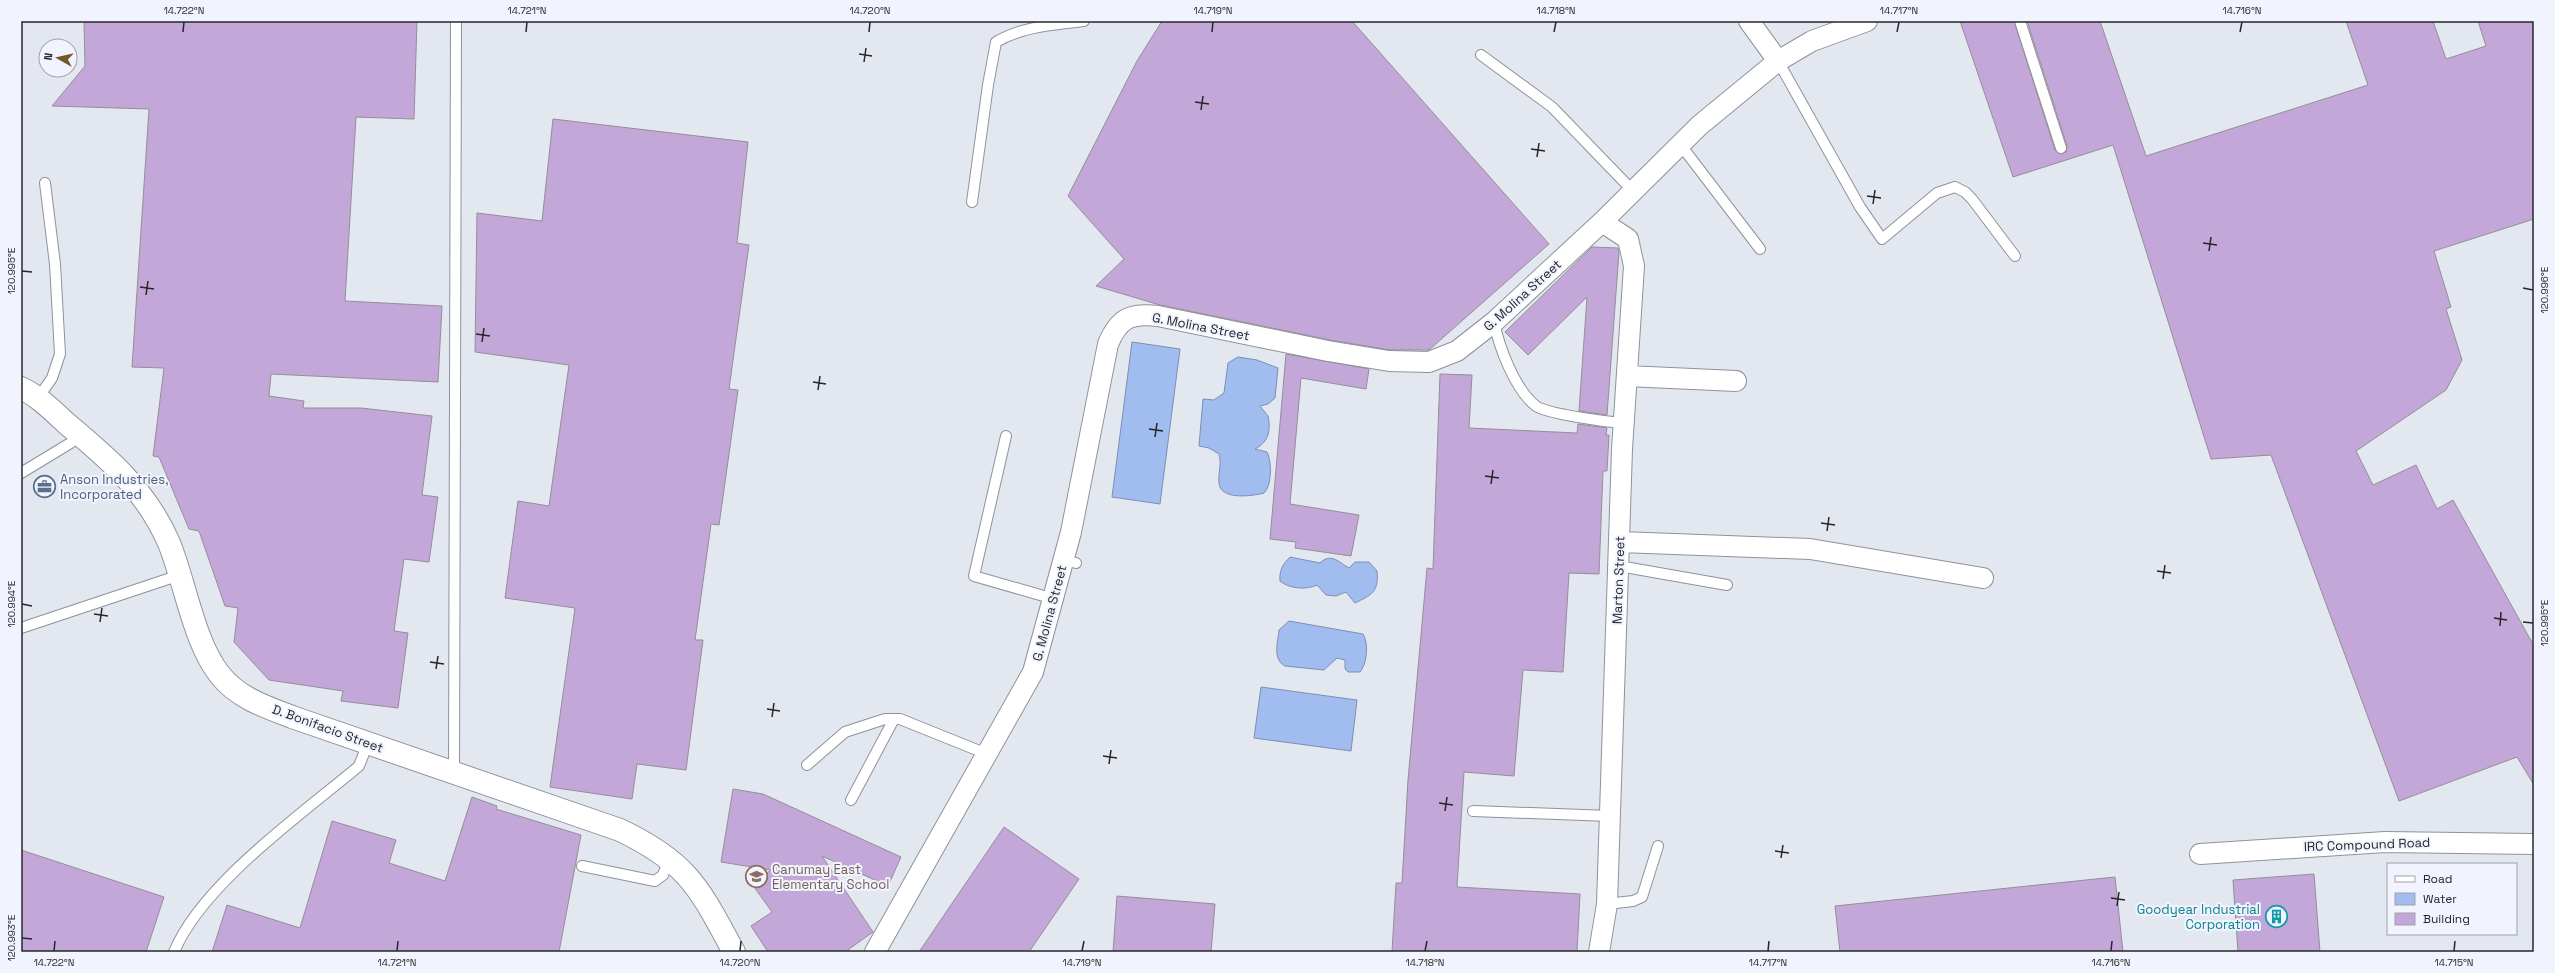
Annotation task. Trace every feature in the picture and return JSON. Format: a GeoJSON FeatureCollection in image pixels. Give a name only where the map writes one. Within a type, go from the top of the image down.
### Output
{"type":"FeatureCollection","features":[{"type":"Feature","properties":{"kind":"main road","name":"D. Bonifacio Street"},"geometry":{"type":"LineString","coordinates":[[29,393],[82,436],[140,491],[169,543],[210,660],[231,686],[263,705],[620,830],[648,843],[669,858],[688,875],[704,897],[734,952]]}},
{"type":"Feature","properties":{"kind":"street"},"geometry":{"type":"LineString","coordinates":[[1749,21],[1778,61]]}},
{"type":"Feature","properties":{"kind":"street","name":"G. Molina Street"},"geometry":{"type":"LineString","coordinates":[[875,952],[1033,672],[1054,599],[1070,562],[1108,344],[1115,329],[1126,318],[1142,314],[1158,316],[1335,352],[1388,361],[1429,362],[1457,351],[1494,322],[1602,222],[1700,125],[1778,61],[1812,41],[1867,21]]}},
{"type":"Feature","properties":{"kind":"street","name":"Marton Street"},"geometry":{"type":"LineString","coordinates":[[1599,952],[1607,904],[1624,423],[1634,266],[1632,250],[1628,239],[1602,222]]}},
{"type":"Feature","properties":{"kind":"street"},"geometry":{"type":"LineString","coordinates":[[1627,376],[1736,381]]}},
{"type":"Feature","properties":{"kind":"street"},"geometry":{"type":"LineString","coordinates":[[1620,542],[1810,550],[1983,578]]}},
{"type":"Feature","properties":{"kind":"street","name":"IRC Compound Road"},"geometry":{"type":"LineString","coordinates":[[2200,854],[2378,842],[2534,844]]}},
{"type":"Feature","properties":{"kind":"lane"},"geometry":{"type":"LineString","coordinates":[[454,773],[456,21]]}},
{"type":"Feature","properties":{"kind":"lane"},"geometry":{"type":"LineString","coordinates":[[972,202],[990,71],[996,42],[1010,34],[1028,29],[1084,21]]}},
{"type":"Feature","properties":{"kind":"lane"},"geometry":{"type":"LineString","coordinates":[[2020,21],[2061,148]]}},
{"type":"Feature","properties":{"kind":"lane"},"geometry":{"type":"LineString","coordinates":[[1481,55],[1552,107],[1632,191]]}},
{"type":"Feature","properties":{"kind":"lane"},"geometry":{"type":"LineString","coordinates":[[1778,61],[1860,207],[1882,239],[1937,193],[1955,187],[1965,192],[1972,199],[2015,256]]}},
{"type":"Feature","properties":{"kind":"lane"},"geometry":{"type":"LineString","coordinates":[[1680,144],[1760,249]]}},
{"type":"Feature","properties":{"kind":"lane"},"geometry":{"type":"LineString","coordinates":[[29,393],[52,378],[60,354],[55,264],[45,183]]}},
{"type":"Feature","properties":{"kind":"lane"},"geometry":{"type":"LineString","coordinates":[[1494,322],[1498,341],[1514,378],[1537,407],[1598,422],[1624,423]]}},
{"type":"Feature","properties":{"kind":"lane"},"geometry":{"type":"LineString","coordinates":[[21,473],[82,436]]}},
{"type":"Feature","properties":{"kind":"lane"},"geometry":{"type":"LineString","coordinates":[[1006,436],[974,576],[1054,599]]}},
{"type":"Feature","properties":{"kind":"lane"},"geometry":{"type":"LineString","coordinates":[[1619,566],[1727,585]]}},
{"type":"Feature","properties":{"kind":"lane"},"geometry":{"type":"LineString","coordinates":[[21,628],[180,575]]}},
{"type":"Feature","properties":{"kind":"lane"},"geometry":{"type":"LineString","coordinates":[[807,764],[845,732],[885,719],[894,719],[920,726],[987,754]]}},
{"type":"Feature","properties":{"kind":"lane"},"geometry":{"type":"LineString","coordinates":[[851,800],[894,719]]}},
{"type":"Feature","properties":{"kind":"lane"},"geometry":{"type":"LineString","coordinates":[[174,952],[198,912],[220,886],[359,766],[368,743]]}},
{"type":"Feature","properties":{"kind":"lane"},"geometry":{"type":"LineString","coordinates":[[1474,810],[1610,816]]}},
{"type":"Feature","properties":{"kind":"lane"},"geometry":{"type":"LineString","coordinates":[[1607,904],[1633,901],[1642,897],[1658,846]]}},
{"type":"Feature","properties":{"kind":"lane"},"geometry":{"type":"LineString","coordinates":[[582,866],[655,881],[664,875],[669,858]]}},
{"type":"Feature","properties":{"kind":"water"},"geometry":{"type":"Polygon","coordinates":[[[1132,342],[1180,349],[1160,504],[1112,497],[1132,342]]]}},
{"type":"Feature","properties":{"kind":"water"},"geometry":{"type":"Polygon","coordinates":[[[1238,357],[1257,360],[1278,368],[1275,398],[1268,404],[1260,406],[1268,416],[1268,435],[1263,443],[1255,449],[1267,452],[1269,456],[1269,485],[1264,493],[1245,496],[1230,495],[1220,488],[1219,454],[1209,448],[1199,446],[1203,399],[1214,400],[1224,393],[1228,363],[1238,357]]]}},
{"type":"Feature","properties":{"kind":"water"},"geometry":{"type":"Polygon","coordinates":[[[1290,557],[1320,563],[1328,558],[1332,558],[1349,568],[1355,562],[1369,562],[1377,571],[1377,584],[1370,595],[1355,603],[1346,592],[1336,596],[1326,595],[1317,585],[1308,588],[1288,586],[1280,581],[1280,574],[1285,562],[1290,557]]]}},
{"type":"Feature","properties":{"kind":"water"},"geometry":{"type":"Polygon","coordinates":[[[1289,621],[1363,634],[1367,648],[1366,659],[1360,672],[1348,672],[1345,669],[1345,660],[1337,658],[1324,670],[1285,666],[1278,659],[1277,645],[1279,630],[1289,621]]]}},
{"type":"Feature","properties":{"kind":"water"},"geometry":{"type":"Polygon","coordinates":[[[1261,687],[1357,700],[1351,751],[1254,738],[1261,687]]]}},
{"type":"Feature","properties":{"kind":"building"},"geometry":{"type":"Polygon","coordinates":[[[84,21],[417,21],[414,119],[356,117],[345,301],[442,306],[438,382],[271,374],[269,396],[304,401],[303,408],[361,408],[432,416],[422,495],[438,497],[429,562],[404,559],[394,631],[408,633],[398,708],[341,701],[343,691],[269,680],[234,642],[238,608],[225,606],[199,531],[189,529],[159,457],[153,456],[164,368],[132,367],[149,109],[52,106],[75,78],[78,78],[78,74],[85,66],[84,21]]]}},
{"type":"Feature","properties":{"kind":"building"},"geometry":{"type":"Polygon","coordinates":[[[1162,21],[1352,21],[1549,244],[1429,350],[1390,350],[1330,340],[1160,305],[1096,286],[1124,259],[1068,196],[1137,61],[1162,21]]]}},
{"type":"Feature","properties":{"kind":"building"},"geometry":{"type":"Polygon","coordinates":[[[1960,21],[2014,21],[2055,150],[2060,154],[2066,152],[2067,146],[2027,21],[2100,21],[2146,156],[2368,85],[2346,21],[2433,21],[2446,59],[2486,46],[2478,21],[2534,21],[2534,219],[2434,251],[2451,307],[2446,309],[2462,360],[2446,390],[2356,451],[2373,485],[2416,465],[2437,509],[2453,500],[2534,646],[2534,785],[2517,757],[2399,801],[2271,455],[2211,459],[2113,145],[2013,177],[1960,21]]]}},
{"type":"Feature","properties":{"kind":"building"},"geometry":{"type":"Polygon","coordinates":[[[553,119],[748,142],[737,243],[749,245],[729,389],[738,390],[719,525],[711,524],[695,640],[703,640],[686,770],[637,764],[632,799],[550,787],[575,608],[505,598],[518,501],[549,506],[569,365],[475,352],[477,213],[542,221],[553,119]]]}},
{"type":"Feature","properties":{"kind":"building"},"geometry":{"type":"Polygon","coordinates":[[[1592,247],[1618,248],[1619,252],[1607,415],[1579,411],[1587,297],[1528,355],[1505,332],[1592,247]]]}},
{"type":"Feature","properties":{"kind":"building"},"geometry":{"type":"Polygon","coordinates":[[[1286,354],[1369,369],[1366,389],[1301,378],[1290,504],[1359,515],[1351,556],[1295,548],[1296,542],[1270,539],[1286,354]]]}},
{"type":"Feature","properties":{"kind":"building"},"geometry":{"type":"Polygon","coordinates":[[[1440,374],[1472,375],[1469,428],[1577,433],[1578,424],[1607,428],[1606,435],[1609,435],[1607,471],[1603,471],[1599,574],[1569,573],[1563,672],[1523,670],[1514,776],[1464,772],[1457,887],[1580,894],[1577,952],[1392,952],[1396,883],[1402,883],[1408,780],[1427,568],[1433,569],[1440,374]]]}},
{"type":"Feature","properties":{"kind":"building"},"geometry":{"type":"Polygon","coordinates":[[[733,789],[763,794],[901,857],[888,886],[822,856],[873,932],[845,952],[768,952],[751,926],[772,912],[752,884],[771,870],[721,862],[733,789]]]}},
{"type":"Feature","properties":{"kind":"building"},"geometry":{"type":"Polygon","coordinates":[[[472,797],[497,806],[496,809],[581,835],[559,952],[212,952],[227,905],[300,928],[332,821],[396,840],[389,863],[445,881],[472,797]]]}},
{"type":"Feature","properties":{"kind":"building"},"geometry":{"type":"Polygon","coordinates":[[[1004,827],[1079,879],[1029,952],[919,952],[1004,827]]]}},
{"type":"Feature","properties":{"kind":"building"},"geometry":{"type":"Polygon","coordinates":[[[21,850],[164,897],[146,952],[21,952],[21,850]]]}},
{"type":"Feature","properties":{"kind":"building","name":"Goodyear Industrial Corporation"},"geometry":{"type":"Polygon","coordinates":[[[2314,874],[2320,952],[2238,952],[2233,880],[2314,874]]]}},
{"type":"Feature","properties":{"kind":"building"},"geometry":{"type":"Polygon","coordinates":[[[2115,877],[2123,952],[1840,952],[1835,906],[2115,877]]]}},
{"type":"Feature","properties":{"kind":"building"},"geometry":{"type":"Polygon","coordinates":[[[1117,896],[1215,904],[1211,952],[1113,952],[1117,896]]]}},
{"type":"Feature","properties":{"kind":"place","name":"Anson Industries, Incorporated"},"geometry":{"type":"Point","coordinates":[45,486]}},
{"type":"Feature","properties":{"kind":"place","name":"Canumay East Elementary School"},"geometry":{"type":"Point","coordinates":[756,876]}},
{"type":"Feature","properties":{"kind":"place","name":"Goodyear Industrial Corporation"},"geometry":{"type":"Point","coordinates":[2276,916]}}]}
